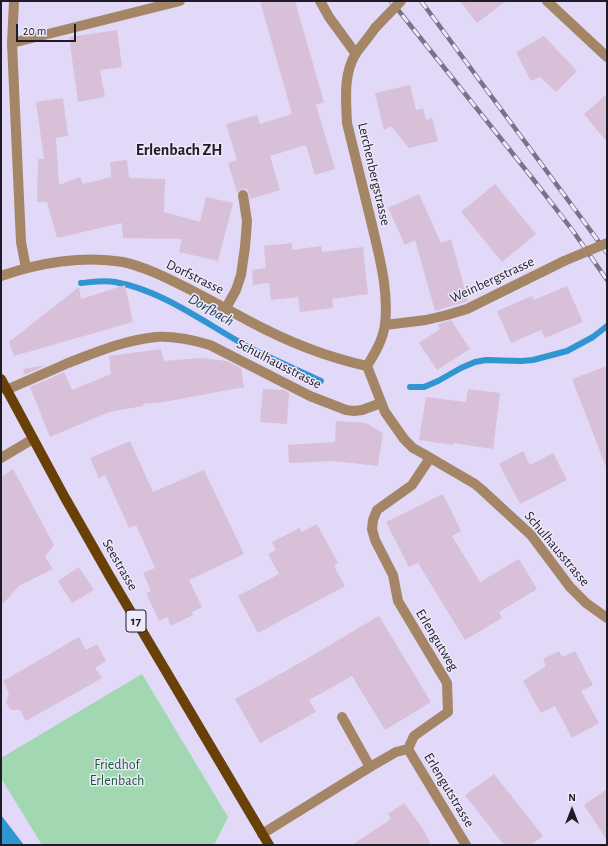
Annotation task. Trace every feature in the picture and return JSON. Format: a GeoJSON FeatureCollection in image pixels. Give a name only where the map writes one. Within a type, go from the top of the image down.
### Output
{"type":"FeatureCollection","features":[{"type":"Feature","properties":{"kind":"main road","name":"Seestrasse"},"geometry":{"type":"LineString","coordinates":[[1,379],[116,587],[269,845]]}},
{"type":"Feature","properties":{"kind":"street"},"geometry":{"type":"LineString","coordinates":[[14,1],[12,43],[21,242],[26,268]]}},
{"type":"Feature","properties":{"kind":"street"},"geometry":{"type":"LineString","coordinates":[[12,43],[180,1]]}},
{"type":"Feature","properties":{"kind":"street"},"geometry":{"type":"LineString","coordinates":[[320,1],[329,17],[356,54]]}},
{"type":"Feature","properties":{"kind":"street","name":"Lerchenbergstrasse"},"geometry":{"type":"LineString","coordinates":[[368,366],[382,338],[385,325],[386,305],[379,256],[347,123],[347,84],[349,68],[356,54],[375,28],[401,1]]}},
{"type":"Feature","properties":{"kind":"street"},"geometry":{"type":"LineString","coordinates":[[547,1],[607,57]]}},
{"type":"Feature","properties":{"kind":"street"},"geometry":{"type":"LineString","coordinates":[[226,308],[236,290],[241,275],[247,221],[243,195]]}},
{"type":"Feature","properties":{"kind":"street","name":"Weinbergstrasse"},"geometry":{"type":"LineString","coordinates":[[385,325],[426,320],[467,310],[564,261],[607,243]]}},
{"type":"Feature","properties":{"kind":"street","name":"Dorfstrasse"},"geometry":{"type":"LineString","coordinates":[[1,276],[26,268],[78,260],[123,262],[147,269],[168,278],[275,334],[302,346],[348,362],[368,366]]}},
{"type":"Feature","properties":{"kind":"street","name":"Schulhausstrasse"},"geometry":{"type":"LineString","coordinates":[[6,390],[102,350],[138,340],[157,337],[193,340],[210,345],[310,396],[346,410],[362,410],[381,403]]}},
{"type":"Feature","properties":{"kind":"street","name":"Schulhausstrasse"},"geometry":{"type":"LineString","coordinates":[[368,366],[385,412],[404,439],[413,448],[481,489],[531,535],[570,586],[586,603],[607,618]]}},
{"type":"Feature","properties":{"kind":"street"},"geometry":{"type":"LineString","coordinates":[[1,458],[33,439]]}},
{"type":"Feature","properties":{"kind":"street","name":"Erlengutweg"},"geometry":{"type":"LineString","coordinates":[[408,749],[414,736],[448,712],[447,683],[398,601],[393,575],[375,540],[372,529],[373,520],[377,510],[412,485],[430,458]]}},
{"type":"Feature","properties":{"kind":"street"},"geometry":{"type":"LineString","coordinates":[[342,717],[370,767]]}},
{"type":"Feature","properties":{"kind":"street"},"geometry":{"type":"LineString","coordinates":[[262,834],[370,767],[396,752],[408,749]]}},
{"type":"Feature","properties":{"kind":"street","name":"Erlengutstrasse"},"geometry":{"type":"LineString","coordinates":[[408,749],[466,845]]}},
{"type":"Feature","properties":{"kind":"green space","name":"Friedhof Erlenbach"},"geometry":{"type":"Polygon","coordinates":[[[142,674],[228,817],[214,845],[42,845],[1,778],[1,758],[142,674]]]}},
{"type":"Feature","properties":{"kind":"water"},"geometry":{"type":"Polygon","coordinates":[[[1,815],[24,845],[1,845],[1,815]]]}},
{"type":"Feature","properties":{"kind":"building"},"geometry":{"type":"Polygon","coordinates":[[[260,1],[295,1],[324,102],[316,105],[335,169],[315,175],[306,145],[270,156],[280,190],[250,199],[246,189],[242,189],[237,192],[228,163],[237,160],[226,124],[257,115],[260,124],[292,114],[260,1]]]}},
{"type":"Feature","properties":{"kind":"building"},"geometry":{"type":"Polygon","coordinates":[[[460,1],[506,1],[477,23],[460,1]]]}},
{"type":"Feature","properties":{"kind":"building"},"geometry":{"type":"Polygon","coordinates":[[[117,30],[122,67],[100,70],[105,97],[78,102],[69,37],[117,30]]]}},
{"type":"Feature","properties":{"kind":"building"},"geometry":{"type":"Polygon","coordinates":[[[544,36],[577,71],[556,92],[540,77],[531,81],[516,52],[544,36]]]}},
{"type":"Feature","properties":{"kind":"building"},"geometry":{"type":"Polygon","coordinates":[[[410,85],[416,110],[423,108],[426,120],[432,118],[438,141],[409,148],[391,126],[384,130],[375,93],[410,85]]]}},
{"type":"Feature","properties":{"kind":"building"},"geometry":{"type":"Polygon","coordinates":[[[607,94],[607,142],[584,114],[607,94]]]}},
{"type":"Feature","properties":{"kind":"building"},"geometry":{"type":"Polygon","coordinates":[[[63,98],[68,136],[56,138],[59,185],[80,177],[83,184],[111,177],[110,162],[127,160],[129,178],[165,179],[164,212],[200,222],[206,197],[233,203],[218,261],[179,252],[182,239],[123,238],[122,223],[57,238],[47,202],[37,202],[38,159],[44,159],[36,102],[63,98]]]}},
{"type":"Feature","properties":{"kind":"building"},"geometry":{"type":"Polygon","coordinates":[[[495,184],[536,234],[502,262],[461,212],[495,184]]]}},
{"type":"Feature","properties":{"kind":"building"},"geometry":{"type":"Polygon","coordinates":[[[419,194],[441,243],[451,239],[468,301],[435,311],[415,240],[405,245],[388,208],[419,194]]]}},
{"type":"Feature","properties":{"kind":"building"},"geometry":{"type":"Polygon","coordinates":[[[292,243],[292,250],[321,246],[322,252],[363,247],[368,294],[332,299],[333,308],[300,312],[298,297],[271,300],[269,283],[253,285],[252,270],[266,268],[264,246],[292,243]]]}},
{"type":"Feature","properties":{"kind":"building"},"geometry":{"type":"Polygon","coordinates":[[[125,285],[133,322],[14,356],[9,342],[79,287],[81,299],[125,285]]]}},
{"type":"Feature","properties":{"kind":"building"},"geometry":{"type":"Polygon","coordinates":[[[567,286],[583,322],[545,338],[541,330],[511,343],[497,311],[532,296],[534,300],[567,286]]]}},
{"type":"Feature","properties":{"kind":"building"},"geometry":{"type":"Polygon","coordinates":[[[451,320],[470,349],[437,370],[419,343],[440,329],[438,324],[451,320]]]}},
{"type":"Feature","properties":{"kind":"building"},"geometry":{"type":"Polygon","coordinates":[[[161,349],[164,361],[201,358],[227,361],[241,368],[244,387],[164,402],[143,404],[143,406],[109,412],[50,437],[30,387],[64,372],[72,390],[111,374],[109,356],[161,349]]]}},
{"type":"Feature","properties":{"kind":"building"},"geometry":{"type":"Polygon","coordinates":[[[46,365],[25,375],[23,369],[46,365]]]}},
{"type":"Feature","properties":{"kind":"building"},"geometry":{"type":"Polygon","coordinates":[[[607,366],[607,467],[606,467],[572,379],[607,366]]]}},
{"type":"Feature","properties":{"kind":"building"},"geometry":{"type":"Polygon","coordinates":[[[263,389],[284,390],[289,393],[287,424],[260,422],[263,389]]]}},
{"type":"Feature","properties":{"kind":"building"},"geometry":{"type":"Polygon","coordinates":[[[468,389],[500,393],[493,449],[419,440],[426,397],[466,402],[468,389]]]}},
{"type":"Feature","properties":{"kind":"building"},"geometry":{"type":"Polygon","coordinates":[[[336,421],[366,423],[383,433],[378,466],[333,461],[289,463],[288,445],[335,442],[336,421]]]}},
{"type":"Feature","properties":{"kind":"building"},"geometry":{"type":"Polygon","coordinates":[[[130,441],[153,492],[204,470],[244,554],[189,580],[202,607],[192,612],[193,615],[171,626],[167,617],[159,621],[146,593],[151,591],[143,573],[155,568],[136,525],[129,528],[105,475],[99,478],[90,458],[130,441]]]}},
{"type":"Feature","properties":{"kind":"building"},"geometry":{"type":"Polygon","coordinates":[[[523,451],[530,465],[553,453],[567,480],[520,504],[499,464],[523,451]]]}},
{"type":"Feature","properties":{"kind":"building"},"geometry":{"type":"Polygon","coordinates":[[[13,469],[54,545],[45,557],[53,569],[19,586],[1,606],[1,477],[13,469]]]}},
{"type":"Feature","properties":{"kind":"building"},"geometry":{"type":"Polygon","coordinates":[[[443,494],[461,531],[452,536],[480,582],[519,559],[537,589],[499,612],[502,618],[465,640],[418,563],[409,567],[386,522],[443,494]]]}},
{"type":"Feature","properties":{"kind":"building"},"geometry":{"type":"Polygon","coordinates":[[[317,524],[338,563],[334,566],[345,586],[258,633],[238,596],[279,574],[268,554],[276,550],[272,542],[299,528],[302,532],[317,524]]]}},
{"type":"Feature","properties":{"kind":"building"},"geometry":{"type":"Polygon","coordinates":[[[79,567],[94,590],[72,603],[58,581],[79,567]]]}},
{"type":"Feature","properties":{"kind":"building"},"geometry":{"type":"Polygon","coordinates":[[[379,616],[431,702],[385,730],[352,676],[309,700],[316,712],[260,743],[235,699],[379,616]]]}},
{"type":"Feature","properties":{"kind":"building"},"geometry":{"type":"Polygon","coordinates":[[[79,637],[86,650],[97,644],[106,661],[95,668],[102,678],[26,721],[20,710],[11,710],[6,703],[9,693],[3,681],[79,637]]]}},
{"type":"Feature","properties":{"kind":"building"},"geometry":{"type":"Polygon","coordinates":[[[559,651],[562,657],[575,651],[593,685],[581,691],[599,723],[572,738],[555,706],[541,713],[523,681],[546,666],[543,659],[559,651]]]}},
{"type":"Feature","properties":{"kind":"building"},"geometry":{"type":"Polygon","coordinates":[[[494,774],[543,836],[531,845],[504,845],[465,795],[494,774]]]}},
{"type":"Feature","properties":{"kind":"building"},"geometry":{"type":"Polygon","coordinates":[[[607,789],[607,840],[584,805],[607,789]]]}},
{"type":"Feature","properties":{"kind":"building"},"geometry":{"type":"Polygon","coordinates":[[[404,803],[423,829],[431,845],[352,845],[391,819],[388,814],[404,803]]]}},
{"type":"Feature","properties":{"kind":"waterway","name":"Dorfbach"},"geometry":{"type":"LineString","coordinates":[[81,283],[111,281],[133,286],[151,293],[185,310],[252,349],[321,381]]}},
{"type":"Feature","properties":{"kind":"waterway","name":"Dorfbach"},"geometry":{"type":"LineString","coordinates":[[410,387],[424,387],[475,362],[486,360],[533,360],[567,351],[593,337],[607,326]]}},
{"type":"Feature","properties":{"kind":"railway"},"geometry":{"type":"LineString","coordinates":[[391,1],[533,179],[573,231],[607,280]]}},
{"type":"Feature","properties":{"kind":"railway"},"geometry":{"type":"LineString","coordinates":[[421,1],[607,253]]}},
{"type":"Feature","properties":{"kind":"district","name":"Erlenbach ZH"},"geometry":{"type":"Point","coordinates":[179,150]}}]}
